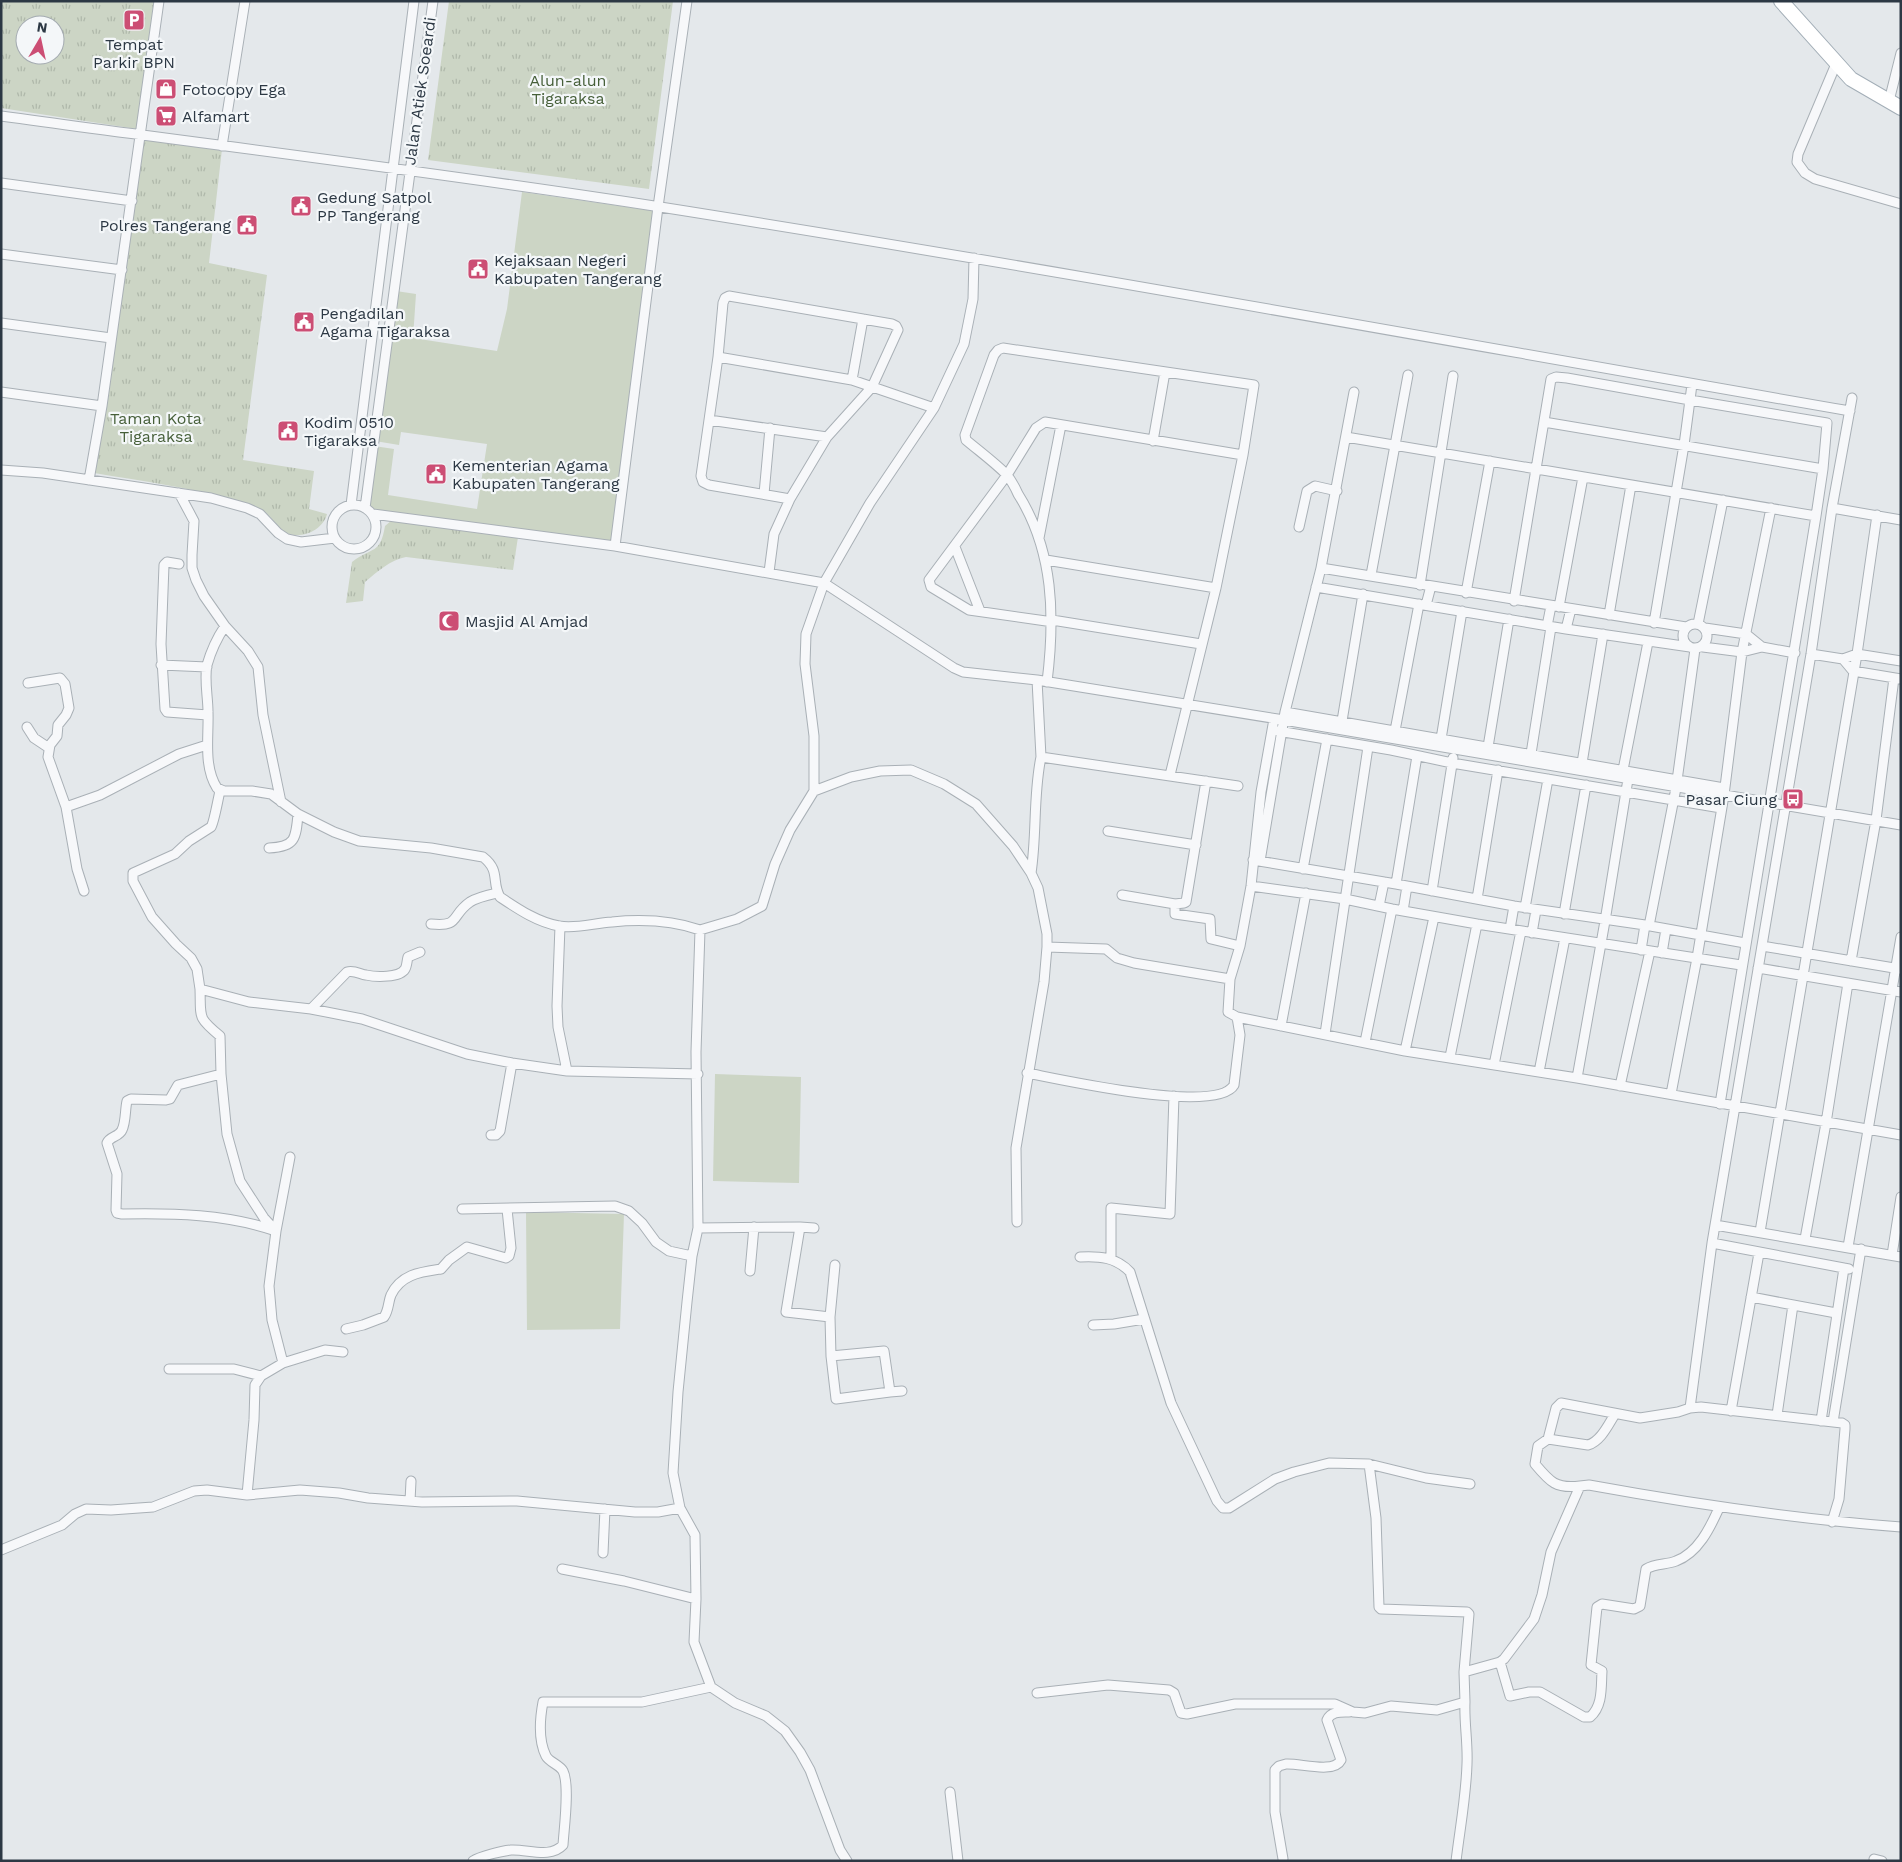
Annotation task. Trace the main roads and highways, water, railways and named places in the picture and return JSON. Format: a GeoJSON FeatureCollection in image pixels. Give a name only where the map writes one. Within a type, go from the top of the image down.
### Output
{"type":"FeatureCollection","features":[{"type":"Feature","properties":{"kind":"main road"},"geometry":{"type":"LineString","coordinates":[[1781,1],[1836,64],[1852,79],[1895,104]]}},
{"type":"Feature","properties":{"kind":"place","name":"Tempat Parkir BPN"},"geometry":{"type":"Point","coordinates":[134,20]}},
{"type":"Feature","properties":{"kind":"place","name":"Fotocopy Ega"},"geometry":{"type":"Point","coordinates":[166,89]}},
{"type":"Feature","properties":{"kind":"place","name":"Alfamart"},"geometry":{"type":"Point","coordinates":[166,116]}},
{"type":"Feature","properties":{"kind":"place","name":"Gedung Satpol PP Tangerang"},"geometry":{"type":"Point","coordinates":[301,206]}},
{"type":"Feature","properties":{"kind":"place","name":"Polres Tangerang"},"geometry":{"type":"Point","coordinates":[247,225]}},
{"type":"Feature","properties":{"kind":"place","name":"Kejaksaan Negeri Kabupaten Tangerang"},"geometry":{"type":"Point","coordinates":[478,269]}},
{"type":"Feature","properties":{"kind":"place","name":"Pengadilan Agama Tigaraksa"},"geometry":{"type":"Point","coordinates":[304,322]}},
{"type":"Feature","properties":{"kind":"place","name":"Kodim 0510 Tigaraksa"},"geometry":{"type":"Point","coordinates":[288,431]}},
{"type":"Feature","properties":{"kind":"place","name":"Kementerian Agama Kabupaten Tangerang"},"geometry":{"type":"Point","coordinates":[436,474]}},
{"type":"Feature","properties":{"kind":"place","name":"Masjid Al Amjad"},"geometry":{"type":"Point","coordinates":[449,621]}},
{"type":"Feature","properties":{"kind":"place","name":"Pasar Ciung"},"geometry":{"type":"Point","coordinates":[1793,799]}},
{"type":"Feature","properties":{"kind":"park label","name":"Alun-alun Tigaraksa"},"geometry":{"type":"Point","coordinates":[568,89]}},
{"type":"Feature","properties":{"kind":"park label","name":"Taman Kota Tigaraksa"},"geometry":{"type":"Point","coordinates":[156,427]}}]}
